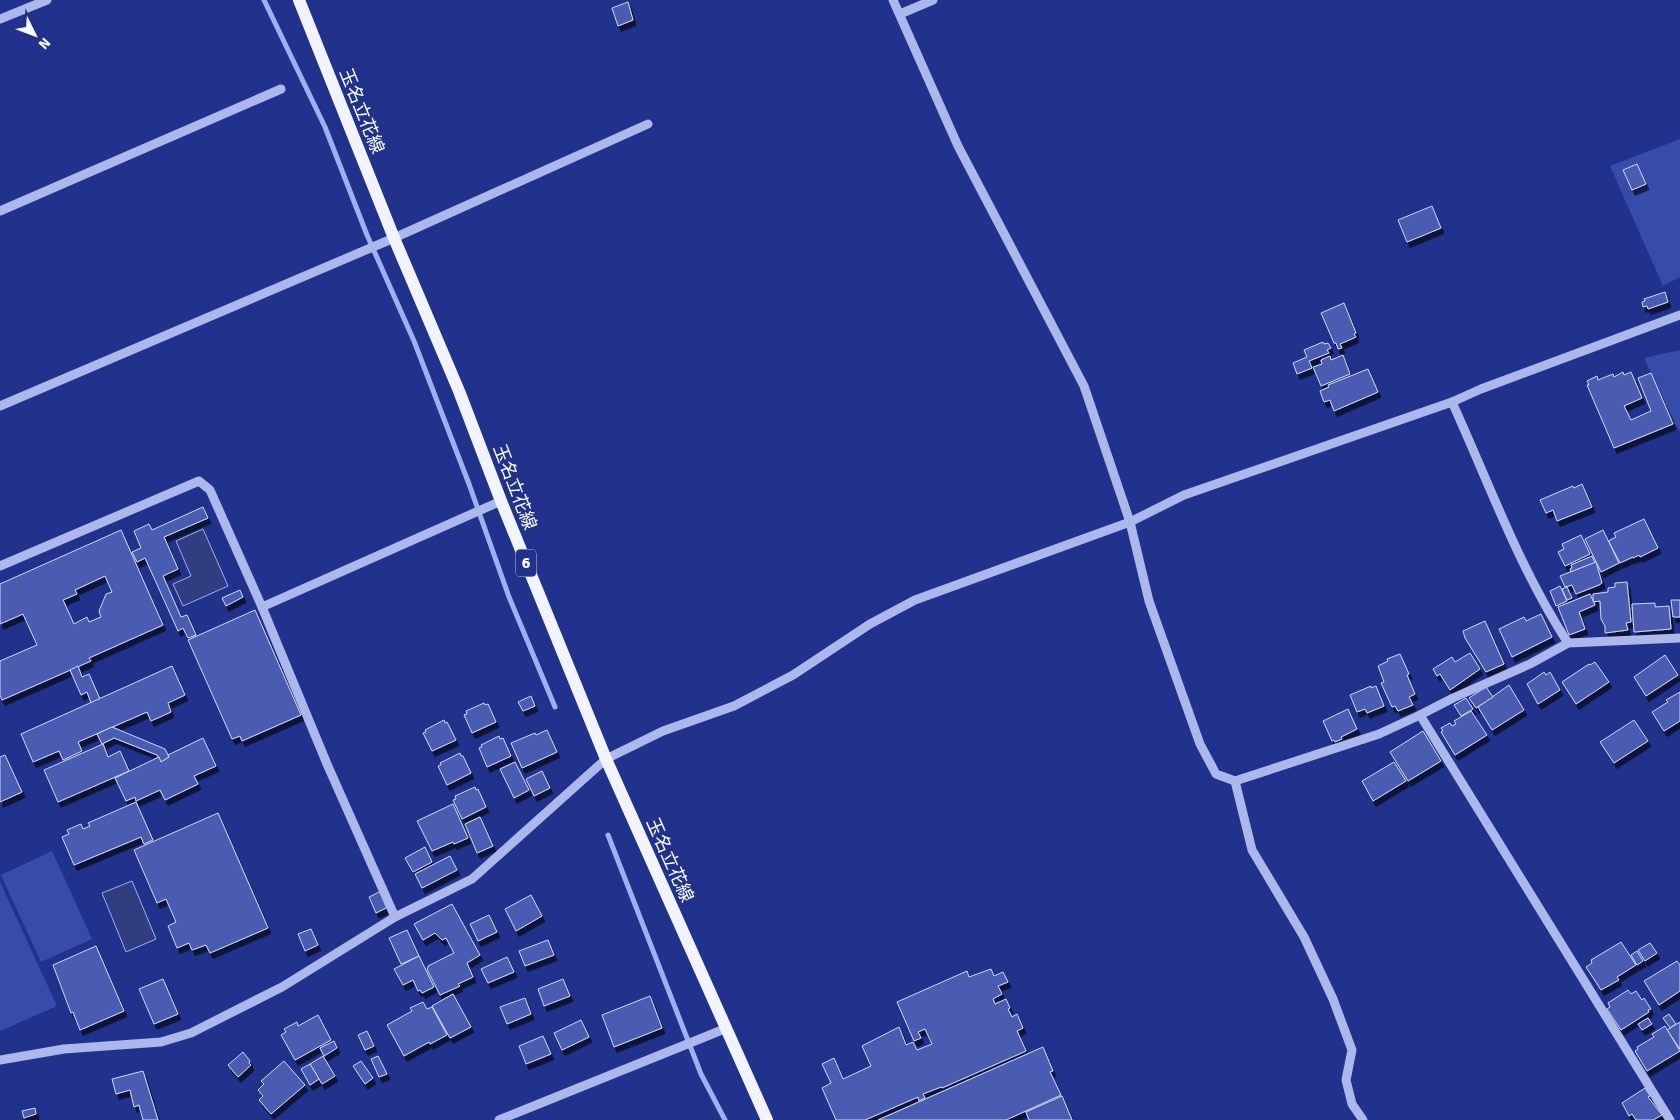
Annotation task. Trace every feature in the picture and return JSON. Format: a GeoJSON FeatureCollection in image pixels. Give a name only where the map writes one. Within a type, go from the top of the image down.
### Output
{"type":"FeatureCollection","features":[{"type":"Feature","properties":{"kind":"main road","name":"玉名立花線"},"geometry":{"type":"LineString","coordinates":[[299,0],[394,238],[459,390],[501,501],[606,759],[767,1120]]}},
{"type":"Feature","properties":{"kind":"street"},"geometry":{"type":"LineString","coordinates":[[0,19],[47,0]]}},
{"type":"Feature","properties":{"kind":"street"},"geometry":{"type":"LineString","coordinates":[[893,0],[958,146],[1084,386],[1130,522],[1150,601],[1200,744],[1216,774],[1235,781],[1379,734],[1420,716],[1453,698],[1530,664],[1568,643],[1680,638]]}},
{"type":"Feature","properties":{"kind":"street"},"geometry":{"type":"LineString","coordinates":[[900,14],[933,0]]}},
{"type":"Feature","properties":{"kind":"street"},"geometry":{"type":"LineString","coordinates":[[0,211],[281,89]]}},
{"type":"Feature","properties":{"kind":"street"},"geometry":{"type":"LineString","coordinates":[[0,406],[394,238],[648,124]]}},
{"type":"Feature","properties":{"kind":"street"},"geometry":{"type":"LineString","coordinates":[[0,1060],[64,1049],[161,1042],[191,1034],[282,987],[396,916],[472,879],[606,759],[663,731],[734,706],[793,675],[870,624],[915,600],[1130,522],[1184,495],[1452,402],[1498,382],[1680,315]]}},
{"type":"Feature","properties":{"kind":"street"},"geometry":{"type":"LineString","coordinates":[[1452,402],[1505,525],[1550,616],[1568,643]]}},
{"type":"Feature","properties":{"kind":"street"},"geometry":{"type":"LineString","coordinates":[[0,566],[199,481],[210,490],[262,607],[327,764],[396,916]]}},
{"type":"Feature","properties":{"kind":"street"},"geometry":{"type":"LineString","coordinates":[[262,607],[501,501]]}},
{"type":"Feature","properties":{"kind":"street"},"geometry":{"type":"LineString","coordinates":[[1420,716],[1670,1120]]}},
{"type":"Feature","properties":{"kind":"street"},"geometry":{"type":"LineString","coordinates":[[1235,781],[1252,850],[1304,937],[1333,999],[1352,1050],[1346,1080],[1352,1104],[1362,1120]]}},
{"type":"Feature","properties":{"kind":"street"},"geometry":{"type":"LineString","coordinates":[[499,1120],[727,1028]]}},
{"type":"Feature","properties":{"kind":"shaded area"},"geometry":{"type":"Polygon","coordinates":[[[1680,139],[1680,277],[1663,286],[1610,166],[1680,139]]]}},
{"type":"Feature","properties":{"kind":"shaded area"},"geometry":{"type":"Polygon","coordinates":[[[1680,350],[1680,431],[1679,431],[1644,358],[1680,350]]]}},
{"type":"Feature","properties":{"kind":"shaded area"},"geometry":{"type":"Polygon","coordinates":[[[203,529],[228,586],[183,606],[173,584],[191,576],[176,541],[203,529]]]}},
{"type":"Feature","properties":{"kind":"shaded area"},"geometry":{"type":"Polygon","coordinates":[[[52,851],[92,939],[41,962],[1,875],[52,851]]]}},
{"type":"Feature","properties":{"kind":"shaded area"},"geometry":{"type":"Polygon","coordinates":[[[132,881],[156,939],[126,952],[102,893],[132,881]]]}},
{"type":"Feature","properties":{"kind":"shaded area"},"geometry":{"type":"Polygon","coordinates":[[[0,882],[57,1006],[0,1031],[0,882]]]}},
{"type":"Feature","properties":{"kind":"building"},"geometry":{"type":"Polygon","coordinates":[[[628,2],[633,20],[618,26],[612,8],[628,2]]]}},
{"type":"Feature","properties":{"kind":"building"},"geometry":{"type":"Polygon","coordinates":[[[1637,164],[1646,184],[1632,190],[1623,170],[1637,164]]]}},
{"type":"Feature","properties":{"kind":"building"},"geometry":{"type":"Polygon","coordinates":[[[1432,206],[1441,228],[1407,242],[1398,220],[1432,206]]]}},
{"type":"Feature","properties":{"kind":"building"},"geometry":{"type":"Polygon","coordinates":[[[1665,292],[1668,302],[1648,309],[1647,306],[1643,307],[1642,302],[1645,301],[1644,299],[1665,292]]]}},
{"type":"Feature","properties":{"kind":"building"},"geometry":{"type":"Polygon","coordinates":[[[1344,303],[1356,337],[1340,344],[1342,348],[1338,349],[1321,313],[1344,303]]]}},
{"type":"Feature","properties":{"kind":"building"},"geometry":{"type":"Polygon","coordinates":[[[1323,342],[1324,344],[1328,343],[1331,348],[1327,350],[1329,353],[1309,361],[1312,368],[1297,374],[1293,363],[1307,357],[1304,350],[1323,342]]]}},
{"type":"Feature","properties":{"kind":"building"},"geometry":{"type":"Polygon","coordinates":[[[1343,355],[1350,374],[1321,386],[1313,367],[1322,364],[1321,360],[1330,356],[1331,360],[1343,355]]]}},
{"type":"Feature","properties":{"kind":"building"},"geometry":{"type":"Polygon","coordinates":[[[1368,369],[1378,392],[1334,411],[1330,400],[1324,402],[1320,391],[1329,387],[1328,385],[1368,369]]]}},
{"type":"Feature","properties":{"kind":"building"},"geometry":{"type":"Polygon","coordinates":[[[1623,372],[1624,375],[1631,372],[1642,398],[1624,406],[1631,420],[1651,411],[1638,378],[1651,373],[1673,424],[1614,448],[1587,381],[1597,376],[1598,380],[1613,374],[1614,377],[1623,372]]]}},
{"type":"Feature","properties":{"kind":"building"},"geometry":{"type":"Polygon","coordinates":[[[1582,484],[1592,507],[1557,521],[1553,510],[1546,513],[1540,500],[1582,484]]]}},
{"type":"Feature","properties":{"kind":"building"},"geometry":{"type":"Polygon","coordinates":[[[203,507],[208,518],[164,537],[178,569],[163,576],[181,617],[187,615],[196,635],[188,638],[183,628],[178,631],[145,558],[137,562],[132,552],[141,548],[134,531],[149,524],[152,530],[203,507]]]}},
{"type":"Feature","properties":{"kind":"building"},"geometry":{"type":"Polygon","coordinates":[[[1644,519],[1658,548],[1640,557],[1639,555],[1620,563],[1609,542],[1610,540],[1616,537],[1614,533],[1644,519]]]}},
{"type":"Feature","properties":{"kind":"building"},"geometry":{"type":"Polygon","coordinates":[[[121,530],[163,625],[89,658],[91,661],[2,700],[0,695],[0,661],[37,645],[23,614],[0,624],[0,584],[121,530]],[[105,576],[75,590],[77,594],[63,600],[74,624],[87,617],[89,622],[101,617],[99,611],[106,594],[112,592],[105,576]]]}},
{"type":"Feature","properties":{"kind":"building"},"geometry":{"type":"Polygon","coordinates":[[[1603,530],[1619,563],[1601,572],[1585,539],[1603,530]]]}},
{"type":"Feature","properties":{"kind":"building"},"geometry":{"type":"Polygon","coordinates":[[[1581,535],[1590,554],[1565,566],[1558,552],[1564,549],[1562,544],[1581,535]]]}},
{"type":"Feature","properties":{"kind":"building"},"geometry":{"type":"Polygon","coordinates":[[[1592,556],[1595,563],[1571,572],[1571,565],[1592,556]]]}},
{"type":"Feature","properties":{"kind":"building"},"geometry":{"type":"Polygon","coordinates":[[[1596,562],[1602,583],[1576,594],[1572,585],[1565,587],[1560,576],[1596,562]]]}},
{"type":"Feature","properties":{"kind":"building"},"geometry":{"type":"Polygon","coordinates":[[[1627,582],[1631,622],[1626,623],[1628,630],[1605,633],[1605,626],[1601,619],[1600,601],[1593,602],[1593,594],[1608,592],[1608,588],[1615,587],[1615,583],[1627,582]]]}},
{"type":"Feature","properties":{"kind":"building"},"geometry":{"type":"Polygon","coordinates":[[[1560,586],[1567,601],[1556,606],[1550,591],[1560,586]]]}},
{"type":"Feature","properties":{"kind":"building"},"geometry":{"type":"Polygon","coordinates":[[[1567,587],[1572,598],[1567,600],[1562,589],[1567,587]]]}},
{"type":"Feature","properties":{"kind":"building"},"geometry":{"type":"Polygon","coordinates":[[[240,590],[243,597],[226,606],[222,598],[240,590]]]}},
{"type":"Feature","properties":{"kind":"building"},"geometry":{"type":"Polygon","coordinates":[[[1590,594],[1595,605],[1579,612],[1585,629],[1569,635],[1558,607],[1590,594]]]}},
{"type":"Feature","properties":{"kind":"building"},"geometry":{"type":"Polygon","coordinates":[[[1671,600],[1680,600],[1680,617],[1673,617],[1671,600]]]}},
{"type":"Feature","properties":{"kind":"building"},"geometry":{"type":"Polygon","coordinates":[[[1655,603],[1655,607],[1669,606],[1671,629],[1634,632],[1632,604],[1655,603]]]}},
{"type":"Feature","properties":{"kind":"building"},"geometry":{"type":"Polygon","coordinates":[[[255,610],[301,715],[242,741],[240,736],[232,739],[188,640],[255,610]]]}},
{"type":"Feature","properties":{"kind":"building"},"geometry":{"type":"Polygon","coordinates":[[[1541,614],[1552,637],[1512,657],[1499,629],[1524,617],[1526,621],[1541,614]]]}},
{"type":"Feature","properties":{"kind":"building"},"geometry":{"type":"Polygon","coordinates":[[[1485,621],[1504,664],[1486,672],[1465,638],[1463,631],[1485,621]]]}},
{"type":"Feature","properties":{"kind":"building"},"geometry":{"type":"Polygon","coordinates":[[[1470,653],[1480,669],[1450,690],[1440,674],[1437,676],[1433,669],[1452,657],[1455,662],[1470,653]]]}},
{"type":"Feature","properties":{"kind":"building"},"geometry":{"type":"Polygon","coordinates":[[[1400,654],[1415,694],[1409,697],[1413,705],[1398,711],[1395,706],[1392,707],[1381,683],[1384,682],[1378,666],[1388,661],[1387,659],[1400,654]]]}},
{"type":"Feature","properties":{"kind":"building"},"geometry":{"type":"Polygon","coordinates":[[[1665,655],[1678,675],[1646,696],[1634,677],[1665,655]]]}},
{"type":"Feature","properties":{"kind":"building"},"geometry":{"type":"Polygon","coordinates":[[[1595,662],[1609,682],[1576,704],[1562,682],[1595,662]]]}},
{"type":"Feature","properties":{"kind":"building"},"geometry":{"type":"Polygon","coordinates":[[[78,666],[82,677],[89,674],[100,699],[91,703],[87,692],[81,695],[70,670],[78,666]]]}},
{"type":"Feature","properties":{"kind":"building"},"geometry":{"type":"Polygon","coordinates":[[[172,666],[185,695],[168,703],[171,712],[151,721],[147,712],[78,742],[82,751],[63,760],[59,751],[33,762],[21,734],[172,666]]]}},
{"type":"Feature","properties":{"kind":"building"},"geometry":{"type":"Polygon","coordinates":[[[1544,672],[1546,675],[1550,672],[1560,690],[1538,704],[1527,684],[1544,672]]]}},
{"type":"Feature","properties":{"kind":"building"},"geometry":{"type":"Polygon","coordinates":[[[1509,685],[1524,710],[1492,730],[1478,707],[1509,685]]]}},
{"type":"Feature","properties":{"kind":"building"},"geometry":{"type":"Polygon","coordinates":[[[1371,686],[1371,688],[1376,686],[1384,706],[1367,713],[1365,709],[1357,712],[1350,695],[1371,686]]]}},
{"type":"Feature","properties":{"kind":"building"},"geometry":{"type":"Polygon","coordinates":[[[1486,687],[1493,697],[1476,708],[1469,698],[1486,687]]]}},
{"type":"Feature","properties":{"kind":"building"},"geometry":{"type":"Polygon","coordinates":[[[1680,692],[1680,721],[1664,731],[1652,712],[1668,702],[1666,700],[1680,692]]]}},
{"type":"Feature","properties":{"kind":"building"},"geometry":{"type":"Polygon","coordinates":[[[531,696],[535,706],[523,711],[518,702],[531,696]]]}},
{"type":"Feature","properties":{"kind":"building"},"geometry":{"type":"Polygon","coordinates":[[[1466,698],[1473,709],[1461,716],[1454,705],[1466,698]]]}},
{"type":"Feature","properties":{"kind":"building"},"geometry":{"type":"Polygon","coordinates":[[[484,703],[485,705],[488,704],[496,722],[472,733],[464,715],[467,714],[466,711],[484,703]]]}},
{"type":"Feature","properties":{"kind":"building"},"geometry":{"type":"Polygon","coordinates":[[[1348,709],[1357,729],[1341,737],[1342,739],[1335,742],[1334,740],[1332,741],[1323,721],[1348,709]]]}},
{"type":"Feature","properties":{"kind":"building"},"geometry":{"type":"Polygon","coordinates":[[[1471,711],[1487,735],[1455,755],[1441,732],[1443,731],[1441,728],[1450,723],[1452,726],[1456,724],[1454,721],[1471,711]]]}},
{"type":"Feature","properties":{"kind":"building"},"geometry":{"type":"Polygon","coordinates":[[[444,720],[445,723],[447,722],[456,740],[432,751],[423,733],[444,720]]]}},
{"type":"Feature","properties":{"kind":"building"},"geometry":{"type":"Polygon","coordinates":[[[1634,720],[1648,741],[1614,763],[1600,742],[1634,720]]]}},
{"type":"Feature","properties":{"kind":"building"},"geometry":{"type":"Polygon","coordinates":[[[112,727],[165,749],[169,757],[161,762],[157,755],[114,738],[102,744],[97,734],[112,727]]]}},
{"type":"Feature","properties":{"kind":"building"},"geometry":{"type":"Polygon","coordinates":[[[547,730],[557,752],[522,768],[511,743],[547,730]]]}},
{"type":"Feature","properties":{"kind":"building"},"geometry":{"type":"Polygon","coordinates":[[[1423,731],[1441,761],[1408,781],[1390,752],[1423,731]]]}},
{"type":"Feature","properties":{"kind":"building"},"geometry":{"type":"Polygon","coordinates":[[[499,736],[500,739],[503,738],[511,756],[487,767],[479,748],[482,747],[481,745],[499,736]]]}},
{"type":"Feature","properties":{"kind":"building"},"geometry":{"type":"Polygon","coordinates":[[[203,738],[216,766],[194,776],[198,784],[165,800],[160,790],[136,801],[135,797],[126,801],[115,778],[159,757],[161,762],[169,757],[168,755],[203,738]]]}},
{"type":"Feature","properties":{"kind":"building"},"geometry":{"type":"Polygon","coordinates":[[[103,744],[108,757],[120,751],[129,771],[58,802],[44,770],[103,744]]]}},
{"type":"Feature","properties":{"kind":"building"},"geometry":{"type":"Polygon","coordinates":[[[460,753],[471,773],[447,785],[438,766],[441,765],[440,763],[460,753]]]}},
{"type":"Feature","properties":{"kind":"building"},"geometry":{"type":"Polygon","coordinates":[[[5,755],[22,792],[0,802],[0,757],[5,755]]]}},
{"type":"Feature","properties":{"kind":"building"},"geometry":{"type":"Polygon","coordinates":[[[515,762],[529,790],[514,798],[500,769],[515,762]]]}},
{"type":"Feature","properties":{"kind":"building"},"geometry":{"type":"Polygon","coordinates":[[[1394,762],[1406,781],[1373,801],[1362,781],[1394,762]]]}},
{"type":"Feature","properties":{"kind":"building"},"geometry":{"type":"Polygon","coordinates":[[[542,771],[550,788],[534,796],[526,779],[542,771]]]}},
{"type":"Feature","properties":{"kind":"building"},"geometry":{"type":"Polygon","coordinates":[[[475,787],[476,790],[478,789],[486,807],[462,819],[453,800],[456,799],[455,796],[475,787]]]}},
{"type":"Feature","properties":{"kind":"building"},"geometry":{"type":"Polygon","coordinates":[[[136,802],[153,840],[144,844],[141,837],[74,865],[62,837],[69,834],[67,830],[81,824],[83,829],[90,826],[88,823],[136,802]]]}},
{"type":"Feature","properties":{"kind":"building"},"geometry":{"type":"Polygon","coordinates":[[[453,804],[468,838],[432,851],[417,821],[453,804]]]}},
{"type":"Feature","properties":{"kind":"building"},"geometry":{"type":"Polygon","coordinates":[[[218,813],[268,928],[210,953],[206,945],[192,950],[189,943],[177,948],[168,926],[176,922],[166,899],[157,903],[134,850],[218,813]]]}},
{"type":"Feature","properties":{"kind":"building"},"geometry":{"type":"Polygon","coordinates":[[[480,817],[493,846],[477,853],[465,824],[480,817]]]}},
{"type":"Feature","properties":{"kind":"building"},"geometry":{"type":"Polygon","coordinates":[[[425,847],[432,862],[413,872],[405,858],[425,847]]]}},
{"type":"Feature","properties":{"kind":"building"},"geometry":{"type":"Polygon","coordinates":[[[450,856],[457,870],[422,888],[415,874],[450,856]]]}},
{"type":"Feature","properties":{"kind":"building"},"geometry":{"type":"Polygon","coordinates":[[[381,891],[388,907],[376,913],[369,897],[381,891]]]}},
{"type":"Feature","properties":{"kind":"building"},"geometry":{"type":"Polygon","coordinates":[[[531,895],[542,916],[516,931],[505,909],[531,895]]]}},
{"type":"Feature","properties":{"kind":"building"},"geometry":{"type":"Polygon","coordinates":[[[452,904],[480,955],[467,963],[473,977],[458,984],[460,986],[440,995],[427,969],[428,966],[454,953],[446,938],[442,940],[435,933],[423,940],[414,924],[452,904]]]}},
{"type":"Feature","properties":{"kind":"building"},"geometry":{"type":"Polygon","coordinates":[[[489,915],[497,932],[478,941],[470,924],[489,915]]]}},
{"type":"Feature","properties":{"kind":"building"},"geometry":{"type":"Polygon","coordinates":[[[311,929],[318,945],[305,951],[298,934],[311,929]]]}},
{"type":"Feature","properties":{"kind":"building"},"geometry":{"type":"Polygon","coordinates":[[[407,930],[419,956],[401,964],[389,938],[407,930]]]}},
{"type":"Feature","properties":{"kind":"building"},"geometry":{"type":"Polygon","coordinates":[[[548,940],[554,955],[525,966],[519,951],[548,940]]]}},
{"type":"Feature","properties":{"kind":"building"},"geometry":{"type":"Polygon","coordinates":[[[1621,942],[1636,965],[1617,977],[1619,980],[1601,990],[1586,967],[1592,963],[1591,960],[1621,942]]]}},
{"type":"Feature","properties":{"kind":"building"},"geometry":{"type":"Polygon","coordinates":[[[1650,943],[1657,953],[1645,961],[1638,950],[1650,943]]]}},
{"type":"Feature","properties":{"kind":"building"},"geometry":{"type":"Polygon","coordinates":[[[96,946],[124,1011],[80,1030],[73,1012],[71,1013],[53,965],[96,946]]]}},
{"type":"Feature","properties":{"kind":"building"},"geometry":{"type":"Polygon","coordinates":[[[1637,951],[1643,961],[1637,965],[1631,955],[1637,951]]]}},
{"type":"Feature","properties":{"kind":"building"},"geometry":{"type":"Polygon","coordinates":[[[419,956],[434,987],[422,993],[420,990],[418,991],[413,980],[403,985],[394,969],[419,956]]]}},
{"type":"Feature","properties":{"kind":"building"},"geometry":{"type":"Polygon","coordinates":[[[507,957],[514,972],[488,983],[481,969],[507,957]]]}},
{"type":"Feature","properties":{"kind":"building"},"geometry":{"type":"Polygon","coordinates":[[[1677,961],[1680,965],[1680,991],[1659,1005],[1644,981],[1677,961]]]}},
{"type":"Feature","properties":{"kind":"building"},"geometry":{"type":"Polygon","coordinates":[[[991,969],[994,976],[1003,972],[1008,982],[998,986],[1002,994],[993,999],[995,1004],[1006,999],[1012,1017],[1017,1014],[1023,1028],[1017,1031],[1026,1051],[942,1088],[923,1094],[925,1098],[919,1101],[918,1097],[865,1120],[836,1120],[822,1088],[831,1083],[822,1064],[834,1058],[843,1079],[871,1066],[862,1046],[899,1027],[906,1045],[913,1042],[917,1050],[932,1044],[925,1029],[918,1032],[921,1038],[914,1041],[897,1002],[967,971],[969,977],[991,969]]]}},
{"type":"Feature","properties":{"kind":"building"},"geometry":{"type":"Polygon","coordinates":[[[163,979],[178,1014],[154,1024],[139,989],[163,979]]]}},
{"type":"Feature","properties":{"kind":"building"},"geometry":{"type":"Polygon","coordinates":[[[563,979],[570,996],[544,1006],[538,989],[563,979]]]}},
{"type":"Feature","properties":{"kind":"building"},"geometry":{"type":"Polygon","coordinates":[[[1628,990],[1631,994],[1636,991],[1642,1000],[1644,998],[1651,1009],[1621,1030],[1607,1009],[1610,1007],[1608,1003],[1628,990]]]}},
{"type":"Feature","properties":{"kind":"building"},"geometry":{"type":"Polygon","coordinates":[[[453,994],[471,1027],[450,1038],[432,1006],[453,994]]]}},
{"type":"Feature","properties":{"kind":"building"},"geometry":{"type":"Polygon","coordinates":[[[650,996],[662,1028],[614,1047],[602,1015],[650,996]]]}},
{"type":"Feature","properties":{"kind":"building"},"geometry":{"type":"Polygon","coordinates":[[[525,998],[531,1014],[507,1024],[500,1007],[525,998]]]}},
{"type":"Feature","properties":{"kind":"building"},"geometry":{"type":"Polygon","coordinates":[[[423,1002],[427,1009],[432,1007],[447,1035],[430,1044],[429,1042],[404,1056],[387,1025],[412,1011],[410,1008],[423,1002]]]}},
{"type":"Feature","properties":{"kind":"building"},"geometry":{"type":"Polygon","coordinates":[[[1669,1014],[1676,1024],[1670,1028],[1663,1018],[1669,1014]]]}},
{"type":"Feature","properties":{"kind":"building"},"geometry":{"type":"Polygon","coordinates":[[[318,1015],[331,1040],[295,1060],[281,1035],[286,1032],[284,1029],[297,1022],[298,1026],[318,1015]]]}},
{"type":"Feature","properties":{"kind":"building"},"geometry":{"type":"Polygon","coordinates":[[[1648,1018],[1652,1024],[1642,1030],[1638,1024],[1648,1018]]]}},
{"type":"Feature","properties":{"kind":"building"},"geometry":{"type":"Polygon","coordinates":[[[581,1020],[589,1037],[562,1050],[554,1033],[581,1020]]]}},
{"type":"Feature","properties":{"kind":"building"},"geometry":{"type":"Polygon","coordinates":[[[1680,1022],[1680,1049],[1667,1030],[1680,1022]]]}},
{"type":"Feature","properties":{"kind":"building"},"geometry":{"type":"Polygon","coordinates":[[[1665,1026],[1680,1051],[1647,1071],[1635,1051],[1638,1049],[1637,1047],[1654,1037],[1652,1034],[1665,1026]]]}},
{"type":"Feature","properties":{"kind":"building"},"geometry":{"type":"Polygon","coordinates":[[[367,1031],[374,1046],[365,1050],[358,1035],[367,1031]]]}},
{"type":"Feature","properties":{"kind":"building"},"geometry":{"type":"Polygon","coordinates":[[[543,1036],[551,1054],[526,1064],[519,1046],[543,1036]]]}},
{"type":"Feature","properties":{"kind":"building"},"geometry":{"type":"Polygon","coordinates":[[[334,1041],[337,1048],[324,1056],[320,1048],[334,1041]]]}},
{"type":"Feature","properties":{"kind":"building"},"geometry":{"type":"Polygon","coordinates":[[[1043,1047],[1053,1071],[1050,1072],[1061,1095],[1006,1120],[878,1120],[1043,1047]]]}},
{"type":"Feature","properties":{"kind":"building"},"geometry":{"type":"Polygon","coordinates":[[[243,1052],[251,1065],[238,1077],[228,1065],[243,1052]]]}},
{"type":"Feature","properties":{"kind":"building"},"geometry":{"type":"Polygon","coordinates":[[[323,1056],[335,1076],[322,1084],[310,1064],[323,1056]]]}},
{"type":"Feature","properties":{"kind":"building"},"geometry":{"type":"Polygon","coordinates":[[[378,1056],[387,1074],[379,1077],[371,1059],[378,1056]]]}},
{"type":"Feature","properties":{"kind":"building"},"geometry":{"type":"Polygon","coordinates":[[[284,1061],[305,1085],[271,1114],[259,1100],[263,1096],[258,1090],[264,1084],[261,1081],[284,1061]]]}},
{"type":"Feature","properties":{"kind":"building"},"geometry":{"type":"Polygon","coordinates":[[[361,1061],[373,1078],[365,1084],[353,1066],[361,1061]]]}},
{"type":"Feature","properties":{"kind":"building"},"geometry":{"type":"Polygon","coordinates":[[[310,1064],[319,1079],[310,1085],[301,1069],[310,1064]]]}},
{"type":"Feature","properties":{"kind":"building"},"geometry":{"type":"Polygon","coordinates":[[[143,1071],[158,1120],[143,1120],[139,1105],[134,1107],[130,1090],[116,1094],[112,1079],[143,1071]]]}},
{"type":"Feature","properties":{"kind":"building"},"geometry":{"type":"Polygon","coordinates":[[[1645,1088],[1650,1096],[1648,1097],[1662,1115],[1653,1120],[1636,1120],[1632,1114],[1629,1116],[1622,1103],[1645,1088]]]}},
{"type":"Feature","properties":{"kind":"building"},"geometry":{"type":"Polygon","coordinates":[[[1062,1096],[1072,1120],[1029,1120],[1026,1112],[1062,1096]]]}},
{"type":"Feature","properties":{"kind":"building"},"geometry":{"type":"Polygon","coordinates":[[[35,1108],[36,1114],[24,1118],[22,1111],[35,1108]]]}},
{"type":"Feature","properties":{"kind":"waterway"},"geometry":{"type":"LineString","coordinates":[[264,0],[325,127],[367,235],[414,341],[469,484],[509,597],[555,707]]}},
{"type":"Feature","properties":{"kind":"waterway"},"geometry":{"type":"LineString","coordinates":[[608,835],[701,1074],[725,1120]]}}]}
